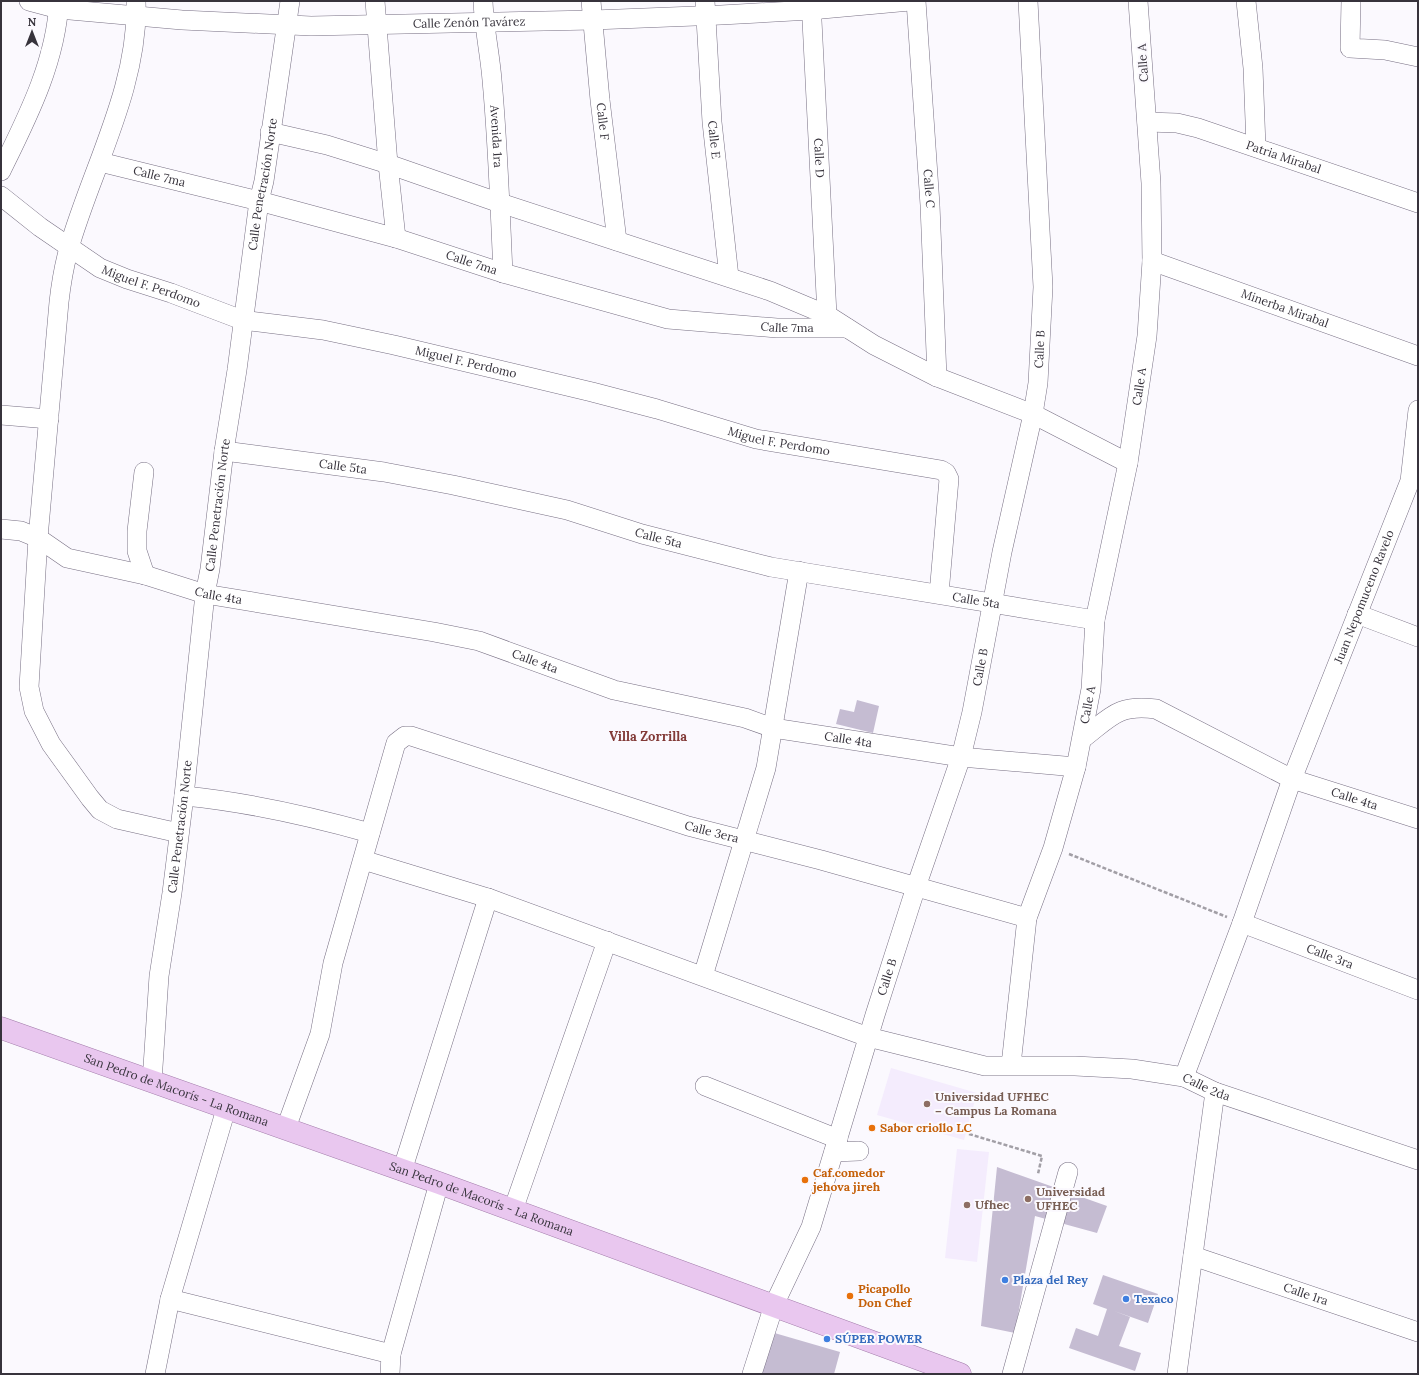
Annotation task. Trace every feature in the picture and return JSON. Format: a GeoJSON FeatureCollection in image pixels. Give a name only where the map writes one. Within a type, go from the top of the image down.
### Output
{"type":"FeatureCollection","features":[{"type":"Feature","properties":{"kind":"main road","name":"San Pedro de Macorís - La Romana"},"geometry":{"type":"LineString","coordinates":[[1,1028],[439,1183],[960,1374]]}},
{"type":"Feature","properties":{"kind":"street","name":"Calle Zenón Tavárez"},"geometry":{"type":"LineString","coordinates":[[30,1],[59,5],[136,9],[182,20],[312,26],[377,23],[454,24],[484,21],[592,20],[705,8],[910,1]]}},
{"type":"Feature","properties":{"kind":"street","name":"Calle Penetración Norte"},"geometry":{"type":"LineString","coordinates":[[152,1082],[159,976],[184,796],[205,594],[210,569],[224,451],[237,370],[242,320],[259,201],[264,181],[290,1]]}},
{"type":"Feature","properties":{"kind":"street"},"geometry":{"type":"LineString","coordinates":[[375,1],[388,164],[396,238]]}},
{"type":"Feature","properties":{"kind":"street","name":"Avenida 1ra"},"geometry":{"type":"LineString","coordinates":[[483,1],[484,21],[492,78],[503,273]]}},
{"type":"Feature","properties":{"kind":"street","name":"Calle F"},"geometry":{"type":"LineString","coordinates":[[591,1],[617,241]]}},
{"type":"Feature","properties":{"kind":"street","name":"Calle C"},"geometry":{"type":"LineString","coordinates":[[916,1],[930,205],[937,377]]}},
{"type":"Feature","properties":{"kind":"street","name":"Calle B"},"geometry":{"type":"LineString","coordinates":[[752,1374],[774,1305],[811,1227],[868,1037],[916,886],[961,757],[972,712],[992,602],[1033,414],[1038,383],[1042,287],[1028,1]]}},
{"type":"Feature","properties":{"kind":"street","name":"Calle A"},"geometry":{"type":"LineString","coordinates":[[1011,1065],[1027,918],[1053,848],[1076,767],[1082,739],[1091,690],[1095,620],[1128,463],[1147,336],[1152,261],[1151,184],[1138,1]]}},
{"type":"Feature","properties":{"kind":"street"},"geometry":{"type":"LineString","coordinates":[[1246,1],[1253,68],[1256,147]]}},
{"type":"Feature","properties":{"kind":"street"},"geometry":{"type":"LineString","coordinates":[[1351,1],[1350,48],[1385,50],[1418,58]]}},
{"type":"Feature","properties":{"kind":"street"},"geometry":{"type":"LineString","coordinates":[[1,171],[28,116],[44,75],[59,5]]}},
{"type":"Feature","properties":{"kind":"street","name":"Calle D"},"geometry":{"type":"LineString","coordinates":[[811,5],[827,315]]}},
{"type":"Feature","properties":{"kind":"street","name":"Calle E"},"geometry":{"type":"LineString","coordinates":[[705,8],[714,138],[729,277]]}},
{"type":"Feature","properties":{"kind":"street"},"geometry":{"type":"LineString","coordinates":[[136,9],[127,75],[100,162],[69,246],[64,267],[59,302],[38,538],[29,687],[34,711],[51,744],[100,810],[118,819],[179,833]]}},
{"type":"Feature","properties":{"kind":"street","name":"Patria Mirabal"},"geometry":{"type":"LineString","coordinates":[[1147,122],[1177,123],[1256,147],[1418,203]]}},
{"type":"Feature","properties":{"kind":"street"},"geometry":{"type":"LineString","coordinates":[[270,132],[327,144],[500,203],[770,291],[827,315],[874,345],[937,377],[1033,414],[1128,463]]}},
{"type":"Feature","properties":{"kind":"street","name":"Calle 7ma"},"geometry":{"type":"LineString","coordinates":[[100,162],[259,201],[396,238],[503,273],[668,319],[777,328],[848,328]]}},
{"type":"Feature","properties":{"kind":"street","name":"Miguel F. Perdomo"},"geometry":{"type":"LineString","coordinates":[[1,196],[40,227],[100,268],[242,320],[323,330],[394,345],[620,399],[756,440],[941,470],[946,473],[949,479],[939,594]]}},
{"type":"Feature","properties":{"kind":"street","name":"Minerba Mirabal"},"geometry":{"type":"LineString","coordinates":[[1152,261],[1418,356]]}},
{"type":"Feature","properties":{"kind":"street","name":"Juan Nepomuceno Ravelo"},"geometry":{"type":"LineString","coordinates":[[1184,1077],[1242,923],[1292,779],[1357,614],[1414,483],[1418,410]]}},
{"type":"Feature","properties":{"kind":"street"},"geometry":{"type":"LineString","coordinates":[[1,415],[49,420]]}},
{"type":"Feature","properties":{"kind":"street","name":"Calle 5ta"},"geometry":{"type":"LineString","coordinates":[[224,451],[384,472],[512,497],[567,510],[649,536],[771,567],[1095,620]]}},
{"type":"Feature","properties":{"kind":"street"},"geometry":{"type":"LineString","coordinates":[[144,472],[137,531],[138,551],[145,575]]}},
{"type":"Feature","properties":{"kind":"street","name":"Calle 4ta"},"geometry":{"type":"LineString","coordinates":[[1,529],[21,531],[38,538],[67,558],[145,575],[205,594],[434,632],[479,641],[614,690],[745,718],[773,728],[961,757],[1076,767]]}},
{"type":"Feature","properties":{"kind":"street"},"geometry":{"type":"LineString","coordinates":[[703,976],[766,768],[799,571]]}},
{"type":"Feature","properties":{"kind":"street"},"geometry":{"type":"LineString","coordinates":[[1357,614],[1418,636]]}},
{"type":"Feature","properties":{"kind":"street","name":"Calle 4ta"},"geometry":{"type":"LineString","coordinates":[[1082,739],[1120,710],[1139,707],[1156,709],[1292,779],[1418,819]]}},
{"type":"Feature","properties":{"kind":"street","name":"Calle 3era"},"geometry":{"type":"LineString","coordinates":[[370,833],[396,743],[400,738],[411,736],[688,826],[916,886],[1027,918]]}},
{"type":"Feature","properties":{"kind":"street"},"geometry":{"type":"LineString","coordinates":[[184,796],[222,799],[287,811],[370,833],[333,963],[320,1034],[286,1128]]}},
{"type":"Feature","properties":{"kind":"street","name":"Calle 2da"},"geometry":{"type":"LineString","coordinates":[[363,860],[488,898],[868,1037],[985,1066],[1075,1066],[1132,1069],[1184,1077],[1215,1092],[1418,1160]]}},
{"type":"Feature","properties":{"kind":"street"},"geometry":{"type":"LineString","coordinates":[[402,1171],[488,898]]}},
{"type":"Feature","properties":{"kind":"street","name":"Calle 3ra"},"geometry":{"type":"LineString","coordinates":[[1242,923],[1418,990]]}},
{"type":"Feature","properties":{"kind":"street"},"geometry":{"type":"LineString","coordinates":[[513,1210],[607,941]]}},
{"type":"Feature","properties":{"kind":"street"},"geometry":{"type":"LineString","coordinates":[[704,1086],[836,1145],[858,1152]]}},
{"type":"Feature","properties":{"kind":"street"},"geometry":{"type":"LineString","coordinates":[[1177,1374],[1215,1092]]}},
{"type":"Feature","properties":{"kind":"street"},"geometry":{"type":"LineString","coordinates":[[154,1374],[170,1299],[226,1108]]}},
{"type":"Feature","properties":{"kind":"street"},"geometry":{"type":"LineString","coordinates":[[1012,1374],[1051,1228],[1068,1172]]}},
{"type":"Feature","properties":{"kind":"street"},"geometry":{"type":"LineString","coordinates":[[390,1374],[391,1354],[439,1183]]}},
{"type":"Feature","properties":{"kind":"street","name":"Calle 1ra"},"geometry":{"type":"LineString","coordinates":[[1193,1256],[1418,1332]]}},
{"type":"Feature","properties":{"kind":"street"},"geometry":{"type":"LineString","coordinates":[[170,1299],[391,1354]]}},
{"type":"Feature","properties":{"kind":"path"},"geometry":{"type":"LineString","coordinates":[[1053,848],[1242,923]]}},
{"type":"Feature","properties":{"kind":"path"},"geometry":{"type":"LineString","coordinates":[[969,1134],[1042,1156],[1038,1174]]}},
{"type":"Feature","properties":{"kind":"shaded area","name":"Universidad UFHEC – Campus La Romana"},"geometry":{"type":"Polygon","coordinates":[[[891,1068],[977,1093],[964,1140],[877,1115],[891,1068]]]}},
{"type":"Feature","properties":{"kind":"shaded area","name":"Ufhec"},"geometry":{"type":"Polygon","coordinates":[[[957,1149],[989,1152],[977,1262],[945,1258],[957,1149]]]}},
{"type":"Feature","properties":{"kind":"building"},"geometry":{"type":"Polygon","coordinates":[[[857,700],[879,706],[873,733],[836,724],[840,709],[854,712],[857,700]]]}},
{"type":"Feature","properties":{"kind":"building","name":"Plaza del Rey"},"geometry":{"type":"Polygon","coordinates":[[[997,1167],[1107,1206],[1097,1233],[1035,1216],[1015,1333],[981,1326],[997,1167]]]}},
{"type":"Feature","properties":{"kind":"building"},"geometry":{"type":"Polygon","coordinates":[[[1103,1275],[1158,1294],[1148,1323],[1114,1311],[1130,1317],[1119,1346],[1141,1353],[1135,1371],[1069,1348],[1076,1328],[1098,1336],[1107,1309],[1093,1304],[1103,1275]]]}},
{"type":"Feature","properties":{"kind":"building"},"geometry":{"type":"Polygon","coordinates":[[[771,1332],[840,1352],[834,1374],[758,1374],[771,1332]]]}},
{"type":"Feature","properties":{"kind":"place","name":"Universidad UFHEC – Campus La Romana"},"geometry":{"type":"Point","coordinates":[927,1104]}},
{"type":"Feature","properties":{"kind":"place","name":"Sabor criollo LC"},"geometry":{"type":"Point","coordinates":[872,1128]}},
{"type":"Feature","properties":{"kind":"place","name":"Caf.comedor jehova jireh"},"geometry":{"type":"Point","coordinates":[805,1180]}},
{"type":"Feature","properties":{"kind":"place","name":"Universidad UFHEC"},"geometry":{"type":"Point","coordinates":[1028,1199]}},
{"type":"Feature","properties":{"kind":"place","name":"Ufhec"},"geometry":{"type":"Point","coordinates":[967,1205]}},
{"type":"Feature","properties":{"kind":"place","name":"Plaza del Rey"},"geometry":{"type":"Point","coordinates":[1005,1280]}},
{"type":"Feature","properties":{"kind":"place","name":"Picapollo Don Chef"},"geometry":{"type":"Point","coordinates":[850,1296]}},
{"type":"Feature","properties":{"kind":"place","name":"Texaco"},"geometry":{"type":"Point","coordinates":[1126,1299]}},
{"type":"Feature","properties":{"kind":"place","name":"SÚPER POWER"},"geometry":{"type":"Point","coordinates":[827,1339]}},
{"type":"Feature","properties":{"kind":"district","name":"Villa Zorrilla"},"geometry":{"type":"Point","coordinates":[648,736]}}]}
